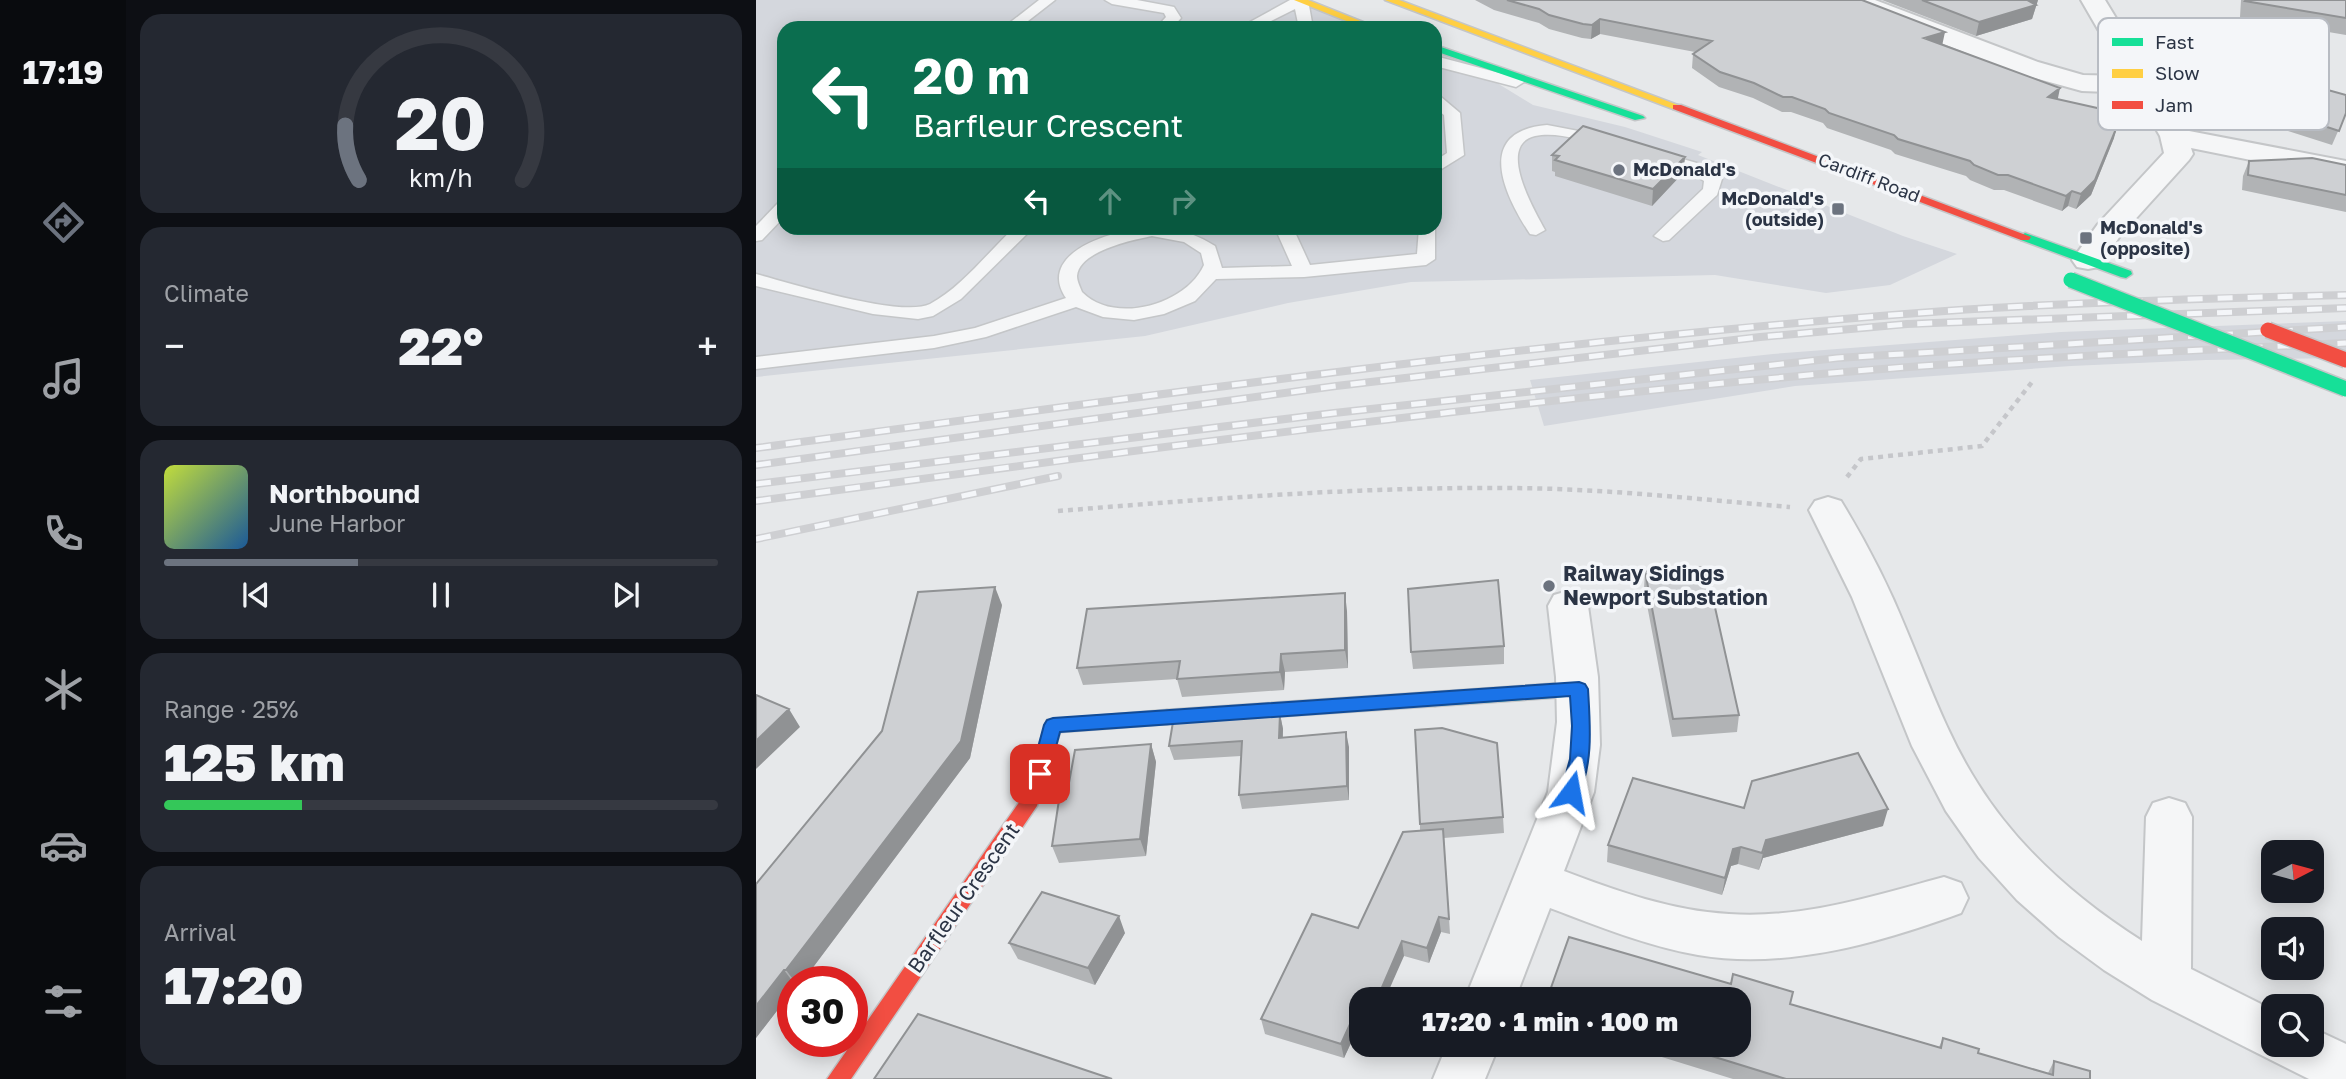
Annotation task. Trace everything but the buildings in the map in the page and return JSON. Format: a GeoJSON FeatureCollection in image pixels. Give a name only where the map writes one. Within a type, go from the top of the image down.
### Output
{"type":"FeatureCollection","features":[{"type":"Feature","properties":{"kind":"main road"},"geometry":{"type":"LineString","coordinates":[[1300,0],[1355,21]]}},
{"type":"Feature","properties":{"kind":"main road","name":"Cardiff Road"},"geometry":{"type":"LineString","coordinates":[[1390,0],[2072,272],[2346,389]]}},
{"type":"Feature","properties":{"kind":"main road"},"geometry":{"type":"LineString","coordinates":[[1442,51],[1659,125]]}},
{"type":"Feature","properties":{"kind":"main road","name":"Cardiff Road"},"geometry":{"type":"LineString","coordinates":[[2072,272],[2133,277]]}},
{"type":"Feature","properties":{"kind":"main road"},"geometry":{"type":"LineString","coordinates":[[2255,325],[2346,360]]}},
{"type":"Feature","properties":{"kind":"main road","name":"Barfleur Crescent"},"geometry":{"type":"LineString","coordinates":[[838,1079],[1024,810],[1040,774],[1053,725],[1579,689]]}},
{"type":"Feature","properties":{"kind":"street"},"geometry":{"type":"LineString","coordinates":[[1853,0],[2029,68],[2081,83],[2098,84]]}},
{"type":"Feature","properties":{"kind":"street"},"geometry":{"type":"LineString","coordinates":[[2093,0],[2104,18]]}},
{"type":"Feature","properties":{"kind":"street"},"geometry":{"type":"LineString","coordinates":[[2072,272],[2179,154],[2170,130]]}},
{"type":"Feature","properties":{"kind":"street"},"geometry":{"type":"LineString","coordinates":[[2174,136],[2346,170]]}},
{"type":"Feature","properties":{"kind":"street"},"geometry":{"type":"LineString","coordinates":[[1828,510],[1847,540],[1880,612],[1934,746],[1954,787],[2014,868],[2057,908],[2112,950],[2261,1030]]}},
{"type":"Feature","properties":{"kind":"street"},"geometry":{"type":"LineString","coordinates":[[1495,987],[1571,792],[1579,759],[1579,689],[1568,606]]}},
{"type":"Feature","properties":{"kind":"street"},"geometry":{"type":"LineString","coordinates":[[2166,981],[2169,817]]}},
{"type":"Feature","properties":{"kind":"street"},"geometry":{"type":"LineString","coordinates":[[1536,882],[1670,927],[1714,935],[1756,937],[1804,933],[1944,898]]}},
{"type":"Feature","properties":{"kind":"street"},"geometry":{"type":"LineString","coordinates":[[1460,1079],[1468,1057]]}},
{"type":"Feature","properties":{"kind":"street"},"geometry":{"type":"LineString","coordinates":[[2318,1057],[2346,1070]]}},
{"type":"Feature","properties":{"kind":"lane"},"geometry":{"type":"LineString","coordinates":[[1020,21],[1048,0]]}},
{"type":"Feature","properties":{"kind":"lane"},"geometry":{"type":"LineString","coordinates":[[1112,0],[1169,10],[1174,18],[1171,21]]}},
{"type":"Feature","properties":{"kind":"lane"},"geometry":{"type":"LineString","coordinates":[[1260,21],[1300,0],[1304,21]]}},
{"type":"Feature","properties":{"kind":"lane"},"geometry":{"type":"LineString","coordinates":[[1442,63],[1557,92]]}},
{"type":"Feature","properties":{"kind":"lane"},"geometry":{"type":"LineString","coordinates":[[1442,105],[1452,113],[1456,155],[1442,164]]}},
{"type":"Feature","properties":{"kind":"lane"},"geometry":{"type":"LineString","coordinates":[[1536,230],[1509,160],[1512,145],[1521,135],[1542,130],[1566,130],[1698,169],[1713,179],[1711,191],[1663,236]]}},
{"type":"Feature","properties":{"kind":"lane"},"geometry":{"type":"LineString","coordinates":[[756,236],[777,214]]}},
{"type":"Feature","properties":{"kind":"lane"},"geometry":{"type":"LineString","coordinates":[[756,279],[900,313],[925,313],[945,303],[1017,235]]}},
{"type":"Feature","properties":{"kind":"lane"},"geometry":{"type":"LineString","coordinates":[[1119,235],[1094,247],[1072,268],[1068,279],[1070,290],[1078,300],[1092,308],[1110,313],[1152,312],[1191,297],[1212,274],[1214,260],[1207,248],[1186,235]]}},
{"type":"Feature","properties":{"kind":"lane"},"geometry":{"type":"LineString","coordinates":[[1287,235],[1304,271]]}},
{"type":"Feature","properties":{"kind":"lane"},"geometry":{"type":"LineString","coordinates":[[1212,274],[1304,271],[1426,259],[1428,235]]}},
{"type":"Feature","properties":{"kind":"lane"},"geometry":{"type":"LineString","coordinates":[[756,362],[934,342],[1011,324],[1078,300]]}},
{"type":"Feature","properties":{"kind":"path"},"geometry":{"type":"LineString","coordinates":[[1058,511],[1236,497],[1414,488],[1569,489],[1828,510],[1861,459],[1982,446],[2032,382]]}},
{"type":"Feature","properties":{"kind":"shaded area"},"geometry":{"type":"Polygon","coordinates":[[[756,0],[1296,0],[1354,21],[777,21],[777,235],[1442,235],[1442,51],[1533,105],[1625,127],[1702,152],[1698,155],[1903,236],[1957,254],[1890,285],[1826,293],[1715,275],[1411,282],[1288,303],[1145,336],[756,377],[756,0]]]}},
{"type":"Feature","properties":{"kind":"shaded area"},"geometry":{"type":"Polygon","coordinates":[[[2346,321],[2346,358],[2071,366],[1795,386],[1544,426],[1530,380],[1773,354],[2061,332],[2346,321]]]}},
{"type":"Feature","properties":{"kind":"railway"},"geometry":{"type":"LineString","coordinates":[[756,448],[1349,370],[1647,337],[1945,311],[2346,295]]}},
{"type":"Feature","properties":{"kind":"railway"},"geometry":{"type":"LineString","coordinates":[[756,465],[1336,386],[1760,337],[1907,324],[2346,308]]}},
{"type":"Feature","properties":{"kind":"railway"},"geometry":{"type":"LineString","coordinates":[[756,484],[1334,413],[1837,358],[2346,327]]}},
{"type":"Feature","properties":{"kind":"railway"},"geometry":{"type":"LineString","coordinates":[[756,501],[1282,432],[1677,388],[1943,365],[2346,343]]}},
{"type":"Feature","properties":{"kind":"railway"},"geometry":{"type":"LineString","coordinates":[[756,539],[1058,476]]}},
{"type":"Feature","properties":{"kind":"traffic: fast"},"geometry":{"type":"LineString","coordinates":[[1442,50],[1639,118]]}},
{"type":"Feature","properties":{"kind":"traffic: fast"},"geometry":{"type":"LineString","coordinates":[[2025,237],[2126,274]]}},
{"type":"Feature","properties":{"kind":"traffic: fast"},"geometry":{"type":"LineString","coordinates":[[2071,280],[2346,389]]}},
{"type":"Feature","properties":{"kind":"traffic: fast"},"geometry":{"type":"LineString","coordinates":[[1435,699],[1579,689]]}},
{"type":"Feature","properties":{"kind":"traffic: slow"},"geometry":{"type":"LineString","coordinates":[[1299,0],[1354,21]]}},
{"type":"Feature","properties":{"kind":"traffic: slow"},"geometry":{"type":"LineString","coordinates":[[1390,0],[1677,107]]}},
{"type":"Feature","properties":{"kind":"traffic: slow"},"geometry":{"type":"LineString","coordinates":[[1167,717],[1435,699]]}},
{"type":"Feature","properties":{"kind":"traffic: jam"},"geometry":{"type":"LineString","coordinates":[[1677,107],[2025,237]]}},
{"type":"Feature","properties":{"kind":"traffic: jam"},"geometry":{"type":"LineString","coordinates":[[2268,330],[2346,360]]}},
{"type":"Feature","properties":{"kind":"traffic: jam"},"geometry":{"type":"LineString","coordinates":[[838,1079],[1030,801],[1053,725],[1167,717]]}},
{"type":"Feature","properties":{"kind":"place","name":"McDonald's"},"geometry":{"type":"Point","coordinates":[1619,170]}},
{"type":"Feature","properties":{"kind":"place","name":"McDonald's (outside)"},"geometry":{"type":"Point","coordinates":[1838,209]}},
{"type":"Feature","properties":{"kind":"place","name":"McDonald's (opposite)"},"geometry":{"type":"Point","coordinates":[2086,238]}},
{"type":"Feature","properties":{"kind":"place","name":"Railway Sidings Newport Substation"},"geometry":{"type":"Point","coordinates":[1549,586]}},
{"type":"Feature","properties":{"kind":"route"},"geometry":{"type":"LineString","coordinates":[[1040,774],[1053,725],[1579,689],[1579,759],[1571,792]]}}]}
